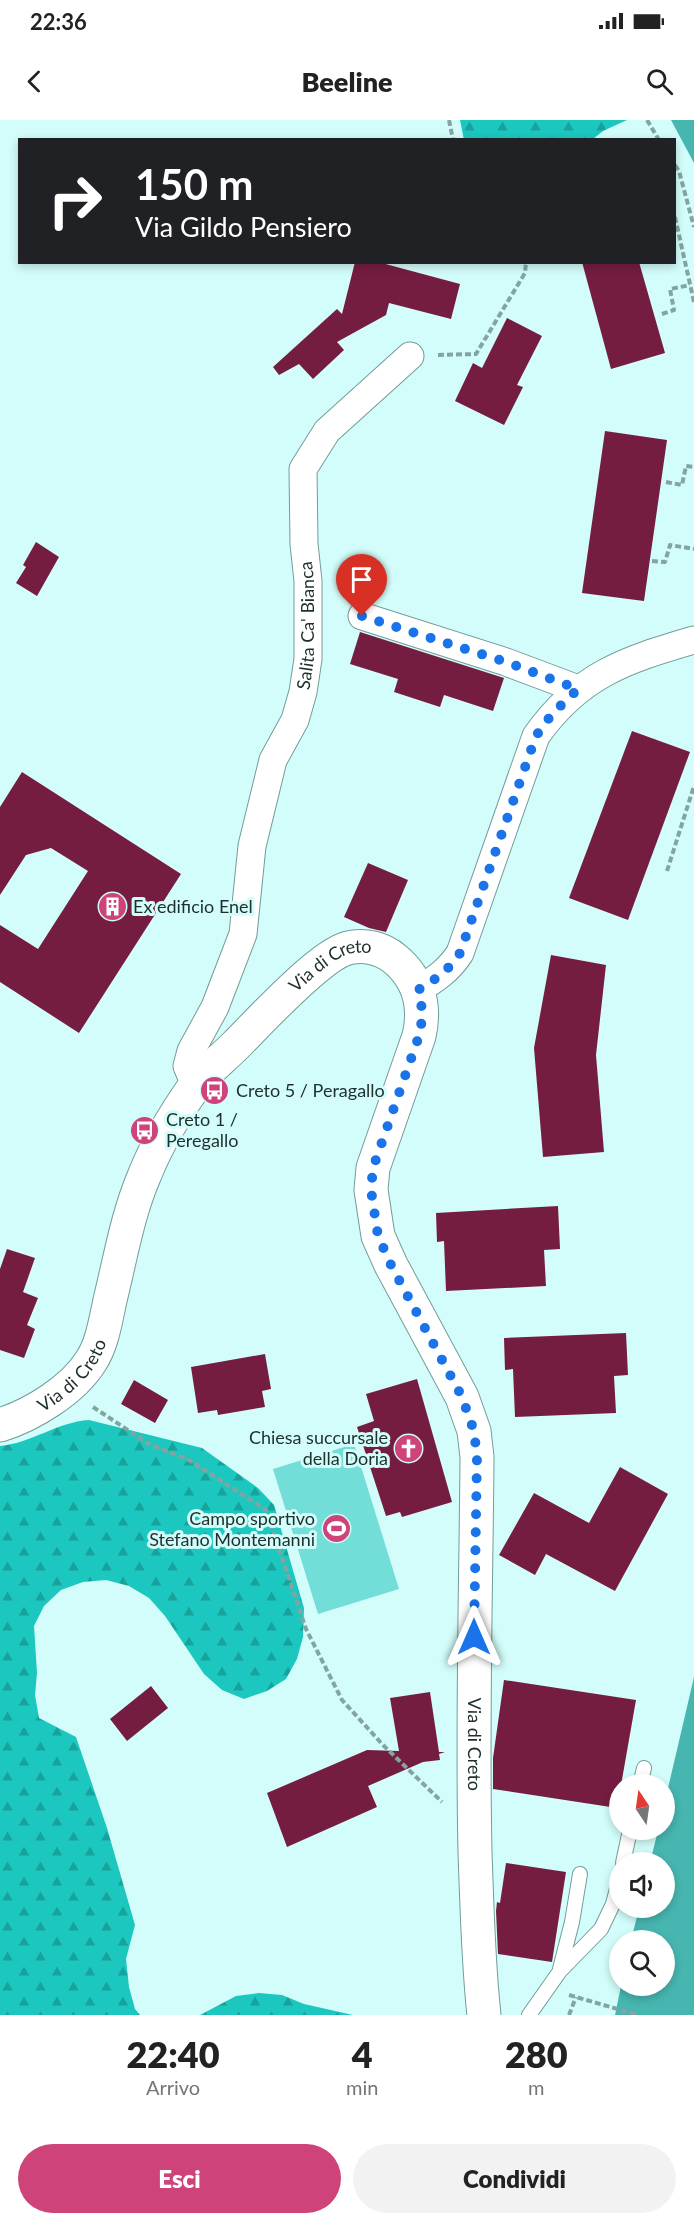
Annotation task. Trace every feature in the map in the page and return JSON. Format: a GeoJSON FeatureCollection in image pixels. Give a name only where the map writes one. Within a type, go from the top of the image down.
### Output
{"type":"FeatureCollection","features":[{"type":"Feature","properties":{"kind":"main road","name":"Via di Creto"},"geometry":{"type":"LineString","coordinates":[[0,1425],[21,1418],[44,1405],[65,1388],[91,1361],[99,1345],[129,1216],[145,1173],[169,1126],[195,1085],[307,975],[331,956],[347,948],[371,948],[391,955],[411,976],[418,990],[422,1005],[421,1028],[373,1168],[371,1190],[378,1236],[391,1265],[462,1397],[474,1431],[477,1457],[474,1616],[475,1834],[478,1952],[484,2015]]}},
{"type":"Feature","properties":{"kind":"street","name":"Salita Ca' Bianca"},"geometry":{"type":"LineString","coordinates":[[195,1085],[188,1066],[191,1051],[215,1007],[243,934],[252,846],[273,760],[295,720],[303,692],[308,659],[308,581],[304,544],[303,469],[327,431],[410,356]]}},
{"type":"Feature","properties":{"kind":"street"},"geometry":{"type":"LineString","coordinates":[[362,616],[506,662],[578,689]]}},
{"type":"Feature","properties":{"kind":"street"},"geometry":{"type":"LineString","coordinates":[[418,990],[450,968],[460,953],[536,736],[552,714],[578,689],[599,676],[638,656],[694,640]]}},
{"type":"Feature","properties":{"kind":"lane"},"geometry":{"type":"LineString","coordinates":[[643,1774],[644,1768]]}},
{"type":"Feature","properties":{"kind":"lane"},"geometry":{"type":"LineString","coordinates":[[560,1971],[580,1875]]}},
{"type":"Feature","properties":{"kind":"lane"},"geometry":{"type":"LineString","coordinates":[[529,2015],[560,1971],[601,1929],[609,1912]]}},
{"type":"Feature","properties":{"kind":"path"},"geometry":{"type":"LineString","coordinates":[[449,120],[453,138]]}},
{"type":"Feature","properties":{"kind":"path"},"geometry":{"type":"LineString","coordinates":[[647,120],[658,138]]}},
{"type":"Feature","properties":{"kind":"path"},"geometry":{"type":"LineString","coordinates":[[676,166],[694,227]]}},
{"type":"Feature","properties":{"kind":"path"},"geometry":{"type":"LineString","coordinates":[[676,222],[694,302]]}},
{"type":"Feature","properties":{"kind":"path"},"geometry":{"type":"LineString","coordinates":[[410,356],[476,354],[525,273],[526,264]]}},
{"type":"Feature","properties":{"kind":"path"},"geometry":{"type":"LineString","coordinates":[[662,314],[674,310],[670,289],[690,285]]}},
{"type":"Feature","properties":{"kind":"path"},"geometry":{"type":"LineString","coordinates":[[666,482],[682,485],[686,466],[694,467]]}},
{"type":"Feature","properties":{"kind":"path"},"geometry":{"type":"LineString","coordinates":[[652,561],[665,562],[670,545],[694,549]]}},
{"type":"Feature","properties":{"kind":"path"},"geometry":{"type":"LineString","coordinates":[[667,871],[694,786]]}},
{"type":"Feature","properties":{"kind":"path"},"geometry":{"type":"LineString","coordinates":[[65,1388],[149,1444],[189,1460],[266,1510],[306,1629],[342,1701],[475,1834]]}},
{"type":"Feature","properties":{"kind":"path"},"geometry":{"type":"LineString","coordinates":[[546,1989],[638,2015]]}},
{"type":"Feature","properties":{"kind":"path"},"geometry":{"type":"LineString","coordinates":[[569,2015],[576,1997]]}},
{"type":"Feature","properties":{"kind":"green space"},"geometry":{"type":"Polygon","coordinates":[[[460,120],[627,120],[603,131],[594,138],[464,138],[460,120]]]}},
{"type":"Feature","properties":{"kind":"green space"},"geometry":{"type":"Polygon","coordinates":[[[89,1420],[202,1448],[258,1488],[274,1505],[304,1608],[303,1637],[297,1659],[286,1679],[267,1691],[244,1699],[222,1690],[204,1674],[165,1616],[149,1598],[129,1586],[106,1580],[83,1582],[61,1590],[44,1606],[34,1626],[37,1673],[35,1695],[39,1718],[76,1737],[107,1828],[135,1925],[126,1959],[129,1987],[135,2009],[140,2015],[0,2015],[0,1446],[23,1441],[66,1424],[89,1420]]]}},
{"type":"Feature","properties":{"kind":"green space"},"geometry":{"type":"Polygon","coordinates":[[[259,1993],[282,1995],[304,2004],[353,2015],[200,2015],[236,1996],[259,1993]]]}},
{"type":"Feature","properties":{"kind":"shaded area"},"geometry":{"type":"Polygon","coordinates":[[[671,120],[694,120],[694,163],[671,120]]]}},
{"type":"Feature","properties":{"kind":"shaded area","name":"Campo sportivo Stefano Montemanni"},"geometry":{"type":"Polygon","coordinates":[[[354,1444],[399,1589],[318,1614],[273,1469],[354,1444]]]}},
{"type":"Feature","properties":{"kind":"shaded area"},"geometry":{"type":"Polygon","coordinates":[[[694,1677],[694,2015],[615,2015],[619,1996],[675,1996],[675,1930],[634,1930],[637,1918],[675,1918],[675,1852],[653,1852],[656,1840],[675,1840],[675,1774],[671,1774],[694,1677]]]}},
{"type":"Feature","properties":{"kind":"building"},"geometry":{"type":"Polygon","coordinates":[[[354,264],[385,264],[460,284],[451,319],[389,303],[386,315],[337,342],[344,350],[313,379],[299,364],[279,375],[273,367],[337,309],[342,314],[354,264]]]}},
{"type":"Feature","properties":{"kind":"building"},"geometry":{"type":"Polygon","coordinates":[[[583,264],[640,264],[665,353],[611,369],[583,264]]]}},
{"type":"Feature","properties":{"kind":"building"},"geometry":{"type":"Polygon","coordinates":[[[507,318],[542,336],[517,385],[523,387],[504,425],[455,401],[473,363],[482,368],[507,318]]]}},
{"type":"Feature","properties":{"kind":"building"},"geometry":{"type":"Polygon","coordinates":[[[605,431],[667,440],[644,601],[582,593],[605,431]]]}},
{"type":"Feature","properties":{"kind":"building"},"geometry":{"type":"Polygon","coordinates":[[[36,542],[59,557],[37,596],[16,583],[26,567],[23,565],[36,542]]]}},
{"type":"Feature","properties":{"kind":"building"},"geometry":{"type":"Polygon","coordinates":[[[360,632],[504,678],[493,711],[444,695],[440,707],[394,692],[398,679],[350,664],[360,632]]]}},
{"type":"Feature","properties":{"kind":"building"},"geometry":{"type":"Polygon","coordinates":[[[632,731],[690,752],[628,920],[569,898],[632,731]]]}},
{"type":"Feature","properties":{"kind":"building","name":"Ex edificio Enel"},"geometry":{"type":"Polygon","coordinates":[[[22,772],[181,874],[79,1033],[0,982],[0,925],[38,949],[88,871],[51,848],[26,855],[0,895],[0,807],[22,772]]]}},
{"type":"Feature","properties":{"kind":"building"},"geometry":{"type":"Polygon","coordinates":[[[368,863],[408,880],[386,932],[369,928],[344,917],[368,863]]]}},
{"type":"Feature","properties":{"kind":"building"},"geometry":{"type":"Polygon","coordinates":[[[551,955],[606,965],[596,1055],[604,1152],[543,1157],[534,1048],[551,955]]]}},
{"type":"Feature","properties":{"kind":"building"},"geometry":{"type":"Polygon","coordinates":[[[558,1206],[560,1249],[544,1250],[546,1286],[446,1291],[444,1241],[437,1242],[436,1213],[558,1206]]]}},
{"type":"Feature","properties":{"kind":"building"},"geometry":{"type":"Polygon","coordinates":[[[7,1249],[35,1258],[23,1292],[38,1298],[27,1325],[35,1329],[24,1358],[0,1350],[0,1269],[7,1249]]]}},
{"type":"Feature","properties":{"kind":"building"},"geometry":{"type":"Polygon","coordinates":[[[626,1333],[628,1375],[614,1376],[616,1413],[515,1417],[513,1369],[505,1370],[504,1338],[626,1333]]]}},
{"type":"Feature","properties":{"kind":"building"},"geometry":{"type":"Polygon","coordinates":[[[265,1354],[271,1389],[262,1391],[265,1407],[218,1415],[217,1410],[198,1413],[191,1367],[265,1354]]]}},
{"type":"Feature","properties":{"kind":"building","name":"Chiesa succursale della Doria"},"geometry":{"type":"Polygon","coordinates":[[[417,1379],[452,1502],[402,1517],[400,1512],[386,1516],[357,1427],[374,1421],[366,1394],[417,1379]]]}},
{"type":"Feature","properties":{"kind":"building"},"geometry":{"type":"Polygon","coordinates":[[[134,1380],[168,1400],[155,1423],[121,1404],[134,1380]]]}},
{"type":"Feature","properties":{"kind":"building"},"geometry":{"type":"Polygon","coordinates":[[[620,1467],[668,1494],[615,1591],[546,1554],[535,1575],[499,1555],[534,1493],[589,1523],[620,1467]]]}},
{"type":"Feature","properties":{"kind":"building"},"geometry":{"type":"Polygon","coordinates":[[[504,1680],[636,1700],[623,1774],[609,1774],[609,1807],[493,1789],[493,1758],[504,1680]]]}},
{"type":"Feature","properties":{"kind":"building"},"geometry":{"type":"Polygon","coordinates":[[[151,1686],[168,1708],[127,1741],[110,1719],[151,1686]]]}},
{"type":"Feature","properties":{"kind":"building"},"geometry":{"type":"Polygon","coordinates":[[[430,1692],[439,1752],[445,1752],[439,1754],[440,1760],[423,1762],[368,1786],[377,1807],[287,1847],[267,1793],[367,1750],[399,1751],[390,1698],[430,1692]]]}},
{"type":"Feature","properties":{"kind":"building"},"geometry":{"type":"Polygon","coordinates":[[[506,1863],[566,1872],[552,1962],[498,1954],[496,1911],[497,1902],[500,1903],[506,1863]]]}},
{"type":"Feature","properties":{"kind":"place","name":"Ex edificio Enel"},"geometry":{"type":"Point","coordinates":[112,907]}},
{"type":"Feature","properties":{"kind":"place","name":"Creto 5 / Peragallo"},"geometry":{"type":"Point","coordinates":[215,1091]}},
{"type":"Feature","properties":{"kind":"place","name":"Creto 1 / Peregallo"},"geometry":{"type":"Point","coordinates":[145,1130]}},
{"type":"Feature","properties":{"kind":"place","name":"Chiesa succursale della Doria"},"geometry":{"type":"Point","coordinates":[409,1448]}},
{"type":"Feature","properties":{"kind":"place","name":"Campo sportivo Stefano Montemanni"},"geometry":{"type":"Point","coordinates":[336,1529]}},
{"type":"Feature","properties":{"kind":"route"},"geometry":{"type":"LineString","coordinates":[[362,616],[506,662],[578,689],[552,714],[536,736],[460,953],[450,968],[418,990],[423,1020],[419,1036],[373,1168],[371,1190],[378,1236],[391,1265],[462,1397],[474,1431],[477,1457],[474,1637]]}}]}
